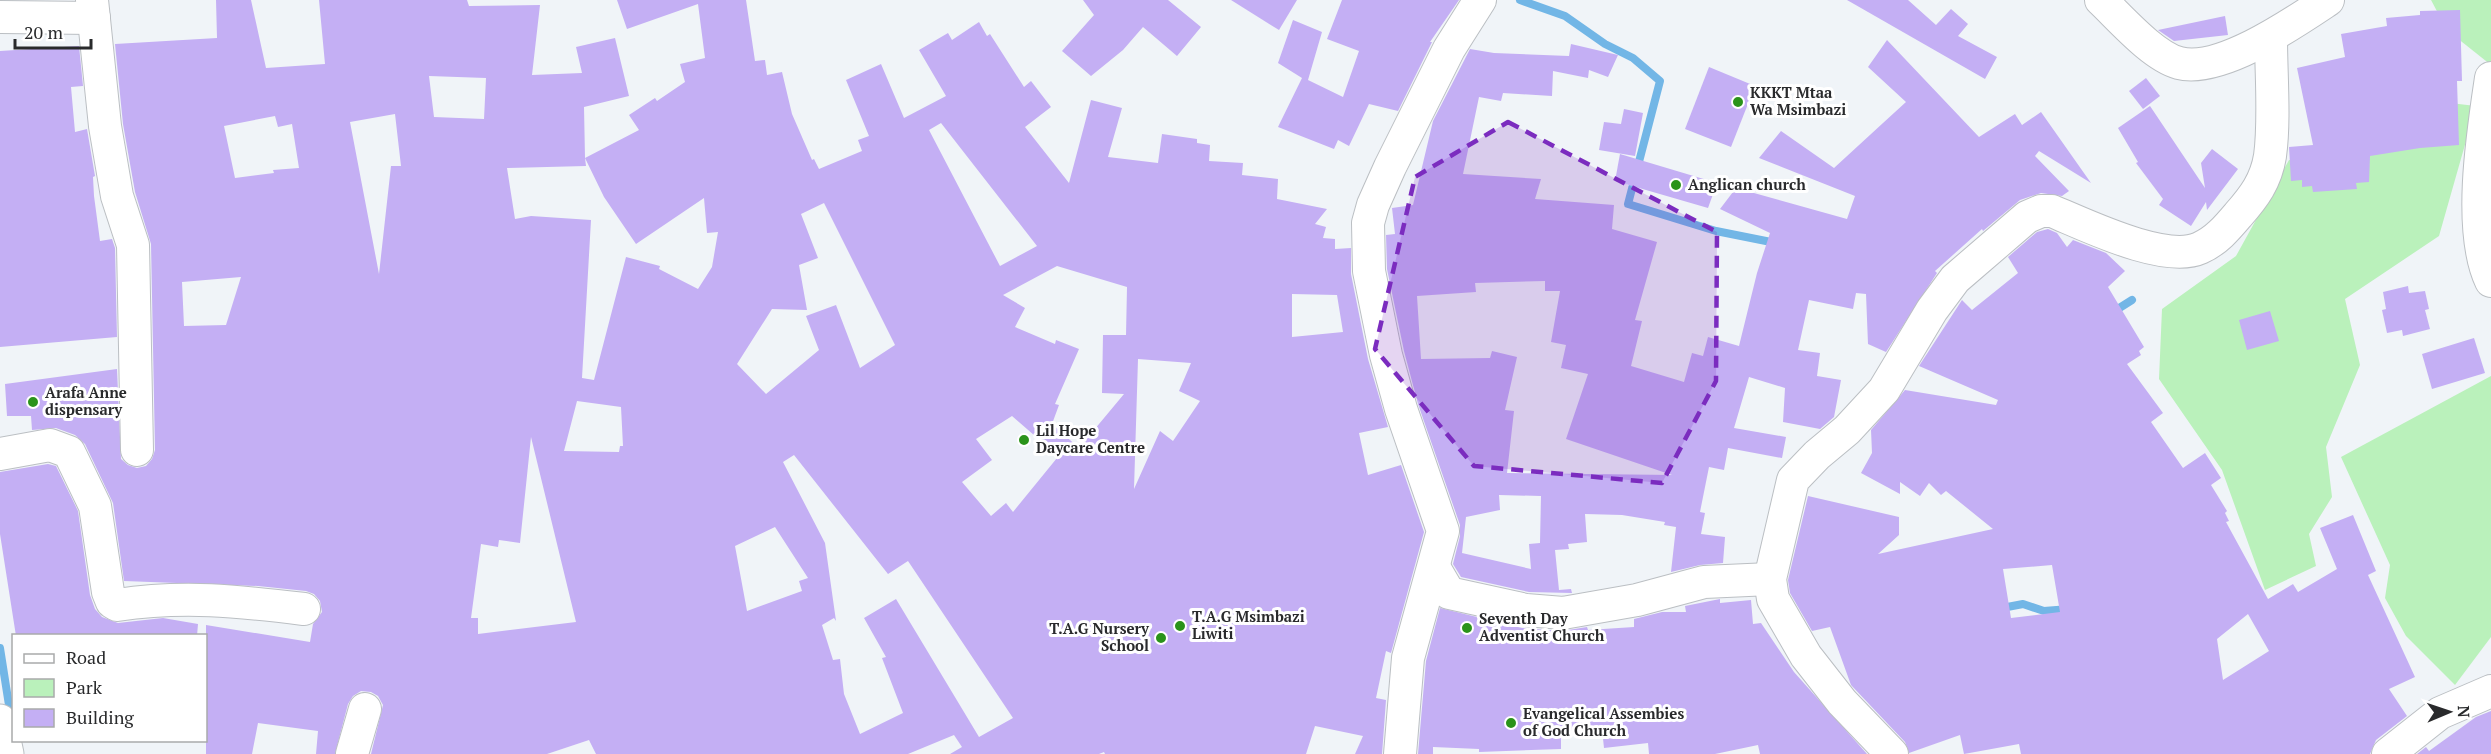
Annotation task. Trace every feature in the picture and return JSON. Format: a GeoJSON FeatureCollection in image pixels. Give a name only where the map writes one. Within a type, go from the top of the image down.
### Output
{"type":"FeatureCollection","features":[{"type":"Feature","properties":{"kind":"main road"},"geometry":{"type":"LineString","coordinates":[[0,721],[7,754]]}},
{"type":"Feature","properties":{"kind":"street"},"geometry":{"type":"LineString","coordinates":[[1400,754],[1408,658],[1443,536],[1441,520],[1426,486],[1386,355],[1369,271],[1368,223],[1373,205],[1386,177],[1440,69],[1480,0]]}},
{"type":"Feature","properties":{"kind":"street"},"geometry":{"type":"LineString","coordinates":[[2101,0],[2161,54],[2179,63],[2196,64],[2222,58],[2271,37],[2328,0]]}},
{"type":"Feature","properties":{"kind":"street"},"geometry":{"type":"LineString","coordinates":[[0,17],[93,9],[105,126],[117,196],[133,245],[137,450]]}},
{"type":"Feature","properties":{"kind":"street"},"geometry":{"type":"LineString","coordinates":[[1892,754],[1842,702],[1806,656],[1773,599],[1770,579],[1793,480],[1817,455],[1847,430],[1884,390],[1924,322],[1955,279],[2027,217],[2041,211],[2052,211],[2119,240],[2174,251],[2199,249],[2220,236],[2257,193],[2266,174],[2270,154],[2271,37]]}},
{"type":"Feature","properties":{"kind":"street"},"geometry":{"type":"LineString","coordinates":[[2491,78],[2482,138],[2480,201],[2481,240],[2491,281]]}},
{"type":"Feature","properties":{"kind":"street"},"geometry":{"type":"LineString","coordinates":[[0,453],[50,445],[69,452],[94,506],[108,592],[112,602],[117,605],[180,598],[214,598],[304,609]]}},
{"type":"Feature","properties":{"kind":"street"},"geometry":{"type":"LineString","coordinates":[[1435,569],[1449,593],[1526,610],[1563,613],[1637,600],[1704,582],[1770,579]]}},
{"type":"Feature","properties":{"kind":"street"},"geometry":{"type":"LineString","coordinates":[[2388,754],[2440,713],[2491,691]]}},
{"type":"Feature","properties":{"kind":"street"},"geometry":{"type":"LineString","coordinates":[[352,754],[364,709]]}},
{"type":"Feature","properties":{"kind":"highlighted area"},"geometry":{"type":"Polygon","coordinates":[[[1508,122],[1717,232],[1716,381],[1662,483],[1474,466],[1375,349],[1415,177],[1508,122]]]}},
{"type":"Feature","properties":{"kind":"green space"},"geometry":{"type":"Polygon","coordinates":[[[2431,0],[2491,0],[2491,65],[2447,30],[2431,0]]]}},
{"type":"Feature","properties":{"kind":"green space"},"geometry":{"type":"Polygon","coordinates":[[[2424,100],[2476,106],[2439,236],[2345,299],[2360,365],[2326,447],[2332,497],[2309,534],[2316,566],[2265,590],[2222,470],[2159,379],[2162,309],[2236,256],[2289,160],[2372,155],[2424,100]]]}},
{"type":"Feature","properties":{"kind":"green space"},"geometry":{"type":"Polygon","coordinates":[[[2491,376],[2491,637],[2455,685],[2406,636],[2385,598],[2390,565],[2341,457],[2491,376]]]}},
{"type":"Feature","properties":{"kind":"building"},"geometry":{"type":"Polygon","coordinates":[[[216,0],[251,0],[266,68],[325,64],[319,0],[467,0],[469,6],[540,5],[532,75],[582,73],[576,47],[615,38],[629,96],[584,107],[585,158],[639,130],[629,115],[655,98],[657,101],[685,82],[680,64],[705,58],[698,4],[627,29],[617,0],[746,0],[755,61],[765,60],[767,75],[782,72],[792,114],[812,160],[814,159],[819,169],[862,151],[858,140],[869,136],[846,80],[881,64],[904,118],[946,96],[919,50],[948,33],[952,40],[979,22],[987,36],[990,34],[1024,87],[1031,81],[1051,107],[1025,127],[1069,183],[1091,100],[1122,108],[1108,157],[1158,163],[1162,134],[1197,139],[1197,143],[1210,145],[1209,161],[1243,163],[1242,175],[1278,179],[1277,199],[1327,209],[1315,224],[1326,227],[1323,238],[1335,239],[1335,249],[1351,248],[1351,274],[1368,359],[1388,427],[1359,433],[1368,475],[1401,465],[1424,532],[1391,653],[1386,651],[1376,698],[1386,700],[1382,754],[1355,754],[1363,736],[1315,726],[1306,754],[1105,754],[1104,752],[1099,754],[950,754],[962,747],[954,735],[908,754],[596,754],[589,740],[547,754],[371,754],[383,705],[378,696],[371,692],[361,691],[353,696],[348,704],[335,754],[316,754],[318,731],[258,723],[252,754],[206,754],[206,625],[310,642],[313,624],[322,612],[320,601],[314,594],[306,591],[258,586],[124,581],[113,503],[85,444],[75,435],[56,428],[32,430],[31,416],[7,416],[5,384],[117,369],[121,459],[137,468],[146,466],[155,450],[151,244],[135,192],[123,124],[115,44],[217,38],[216,0]],[[429,76],[434,117],[484,119],[486,78],[429,76]],[[395,114],[350,122],[379,274],[391,166],[401,166],[395,114]],[[275,116],[224,126],[235,178],[274,173],[273,170],[299,168],[292,124],[278,127],[275,116]],[[941,123],[929,130],[1000,266],[1037,246],[941,123]],[[585,158],[586,166],[507,168],[515,219],[531,216],[591,220],[582,378],[594,380],[626,257],[660,266],[659,269],[698,289],[712,267],[718,232],[707,233],[704,198],[636,244],[604,197],[585,158]],[[824,203],[801,214],[818,258],[799,265],[807,310],[772,309],[737,364],[766,394],[819,350],[806,316],[836,305],[860,368],[895,345],[824,203]],[[1057,266],[1003,295],[1025,308],[1015,327],[1055,344],[1056,340],[1079,349],[1055,404],[1059,405],[1052,424],[1079,448],[1124,394],[1102,393],[1103,335],[1126,335],[1127,287],[1057,266]],[[241,277],[182,282],[184,326],[226,325],[241,277]],[[1292,294],[1292,337],[1343,332],[1337,295],[1292,294]],[[1138,359],[1134,489],[1160,431],[1173,441],[1200,401],[1179,391],[1191,363],[1138,359]],[[577,401],[564,451],[619,452],[620,446],[623,446],[621,407],[577,401]],[[1012,416],[976,439],[992,460],[962,482],[991,516],[1006,503],[1013,512],[1057,458],[1057,455],[1012,416]],[[531,437],[520,543],[499,540],[498,547],[481,544],[471,618],[478,618],[478,634],[576,622],[531,437]],[[794,455],[783,462],[825,543],[836,621],[834,618],[822,625],[833,660],[840,659],[844,694],[860,734],[903,713],[882,658],[886,657],[864,618],[896,599],[979,737],[1013,718],[908,561],[888,574],[794,455]],[[775,527],[735,546],[747,611],[802,591],[799,581],[808,578],[775,527]]]}},
{"type":"Feature","properties":{"kind":"building"},"geometry":{"type":"Polygon","coordinates":[[[1083,0],[1168,0],[1201,27],[1177,56],[1143,27],[1123,50],[1091,76],[1062,51],[1094,15],[1083,0]]]}},
{"type":"Feature","properties":{"kind":"building"},"geometry":{"type":"Polygon","coordinates":[[[1231,0],[1297,0],[1279,30],[1231,0]]]}},
{"type":"Feature","properties":{"kind":"building"},"geometry":{"type":"Polygon","coordinates":[[[1342,0],[1459,0],[1430,42],[1432,42],[1398,111],[1369,104],[1349,146],[1338,140],[1334,149],[1278,127],[1302,78],[1278,63],[1293,20],[1322,32],[1308,80],[1343,97],[1359,51],[1327,39],[1342,0]]]}},
{"type":"Feature","properties":{"kind":"building"},"geometry":{"type":"Polygon","coordinates":[[[1847,0],[1908,0],[1936,25],[1951,9],[1968,24],[1958,36],[1997,57],[1985,79],[1847,0]]]}},
{"type":"Feature","properties":{"kind":"building"},"geometry":{"type":"Polygon","coordinates":[[[2460,10],[2462,81],[2457,81],[2459,145],[2420,148],[2370,156],[2369,182],[2356,183],[2357,189],[2313,192],[2312,186],[2302,187],[2302,180],[2291,181],[2289,147],[2313,145],[2297,68],[2345,57],[2341,34],[2387,26],[2386,18],[2420,15],[2420,11],[2460,10]]]}},
{"type":"Feature","properties":{"kind":"building"},"geometry":{"type":"Polygon","coordinates":[[[2225,16],[2228,35],[2174,41],[2158,30],[2225,16]]]}},
{"type":"Feature","properties":{"kind":"building"},"geometry":{"type":"Polygon","coordinates":[[[1887,40],[1979,137],[2015,114],[2022,125],[2041,112],[2091,183],[2039,151],[2035,156],[2069,191],[2062,196],[2041,193],[2020,200],[1983,231],[1982,229],[1935,271],[1937,273],[1886,352],[1868,344],[1866,294],[1856,293],[1853,309],[1809,300],[1798,350],[1820,353],[1817,376],[1841,380],[1834,417],[1820,429],[1783,422],[1785,388],[1749,377],[1734,428],[1786,437],[1782,458],[1728,448],[1724,470],[1709,467],[1700,512],[1705,513],[1701,534],[1725,537],[1723,563],[1700,565],[1671,572],[1676,527],[1664,525],[1665,522],[1622,515],[1585,514],[1587,542],[1568,544],[1569,549],[1555,550],[1559,590],[1571,589],[1572,593],[1529,592],[1461,577],[1453,564],[1460,536],[1460,525],[1418,404],[1404,351],[1387,269],[1386,235],[1395,234],[1392,208],[1413,205],[1433,121],[1470,49],[1494,53],[1569,56],[1571,44],[1618,55],[1608,77],[1589,70],[1588,78],[1553,71],[1552,96],[1503,93],[1501,101],[1479,97],[1463,174],[1541,179],[1535,199],[1614,205],[1612,229],[1657,242],[1635,320],[1642,321],[1631,366],[1684,382],[1692,353],[1703,356],[1708,337],[1739,346],[1757,273],[1770,233],[1720,209],[1736,188],[1847,219],[1855,196],[1759,158],[1781,131],[1834,168],[1906,102],[1868,67],[1887,40]],[[1545,281],[1475,283],[1476,292],[1417,296],[1421,359],[1490,358],[1492,351],[1517,357],[1505,410],[1514,411],[1507,473],[1672,475],[1566,439],[1588,374],[1561,368],[1566,345],[1551,342],[1560,291],[1545,291],[1545,281]],[[1499,495],[1500,510],[1466,517],[1462,553],[1531,569],[1529,544],[1540,543],[1541,496],[1499,495]]]}},
{"type":"Feature","properties":{"kind":"building"},"geometry":{"type":"Polygon","coordinates":[[[79,46],[83,86],[71,87],[75,132],[87,129],[95,176],[93,177],[94,196],[100,241],[112,239],[115,248],[117,337],[0,347],[0,51],[79,46]]]}},
{"type":"Feature","properties":{"kind":"building"},"geometry":{"type":"Polygon","coordinates":[[[1709,67],[1755,86],[1731,147],[1685,129],[1709,67]]]}},
{"type":"Feature","properties":{"kind":"building"},"geometry":{"type":"Polygon","coordinates":[[[2146,78],[2160,96],[2143,109],[2129,91],[2146,78]]]}},
{"type":"Feature","properties":{"kind":"building"},"geometry":{"type":"Polygon","coordinates":[[[2150,106],[2205,188],[2201,163],[2212,149],[2238,169],[2207,210],[2206,202],[2191,226],[2159,205],[2163,199],[2136,163],[2138,162],[2118,128],[2150,106]]]}},
{"type":"Feature","properties":{"kind":"building"},"geometry":{"type":"Polygon","coordinates":[[[1624,109],[1643,113],[1635,156],[1599,150],[1604,122],[1621,124],[1624,109]]]}},
{"type":"Feature","properties":{"kind":"building","name":"Anglican church"},"geometry":{"type":"Polygon","coordinates":[[[1620,154],[1717,183],[1708,208],[1615,181],[1620,154]]]}},
{"type":"Feature","properties":{"kind":"building"},"geometry":{"type":"Polygon","coordinates":[[[2048,229],[2057,233],[2067,247],[2073,240],[2106,253],[2125,271],[2108,287],[2144,347],[2139,351],[2141,355],[2127,364],[2163,413],[2151,422],[2183,468],[2205,453],[2221,478],[2211,485],[2227,511],[2225,513],[2229,521],[2226,522],[2268,599],[2293,584],[2298,592],[2337,569],[2320,528],[2353,515],[2376,571],[2368,575],[2415,677],[2389,689],[2407,716],[2376,740],[2370,754],[2021,754],[2019,744],[1964,754],[1960,735],[1909,753],[1905,742],[1851,685],[1830,627],[1812,631],[1790,593],[1788,580],[1808,496],[1899,517],[1899,535],[1878,554],[1993,529],[1946,491],[1941,495],[1929,483],[1920,496],[1900,482],[1900,494],[1861,473],[1872,453],[1871,430],[1905,390],[1996,405],[1998,400],[1919,366],[1962,300],[1972,310],[2018,273],[2008,257],[2037,232],[2048,229]],[[2052,565],[2003,569],[2011,618],[2060,612],[2052,565]],[[2248,614],[2217,639],[2223,680],[2269,651],[2248,614]]]}},
{"type":"Feature","properties":{"kind":"building"},"geometry":{"type":"Polygon","coordinates":[[[2408,286],[2409,293],[2425,291],[2429,309],[2425,310],[2430,329],[2403,336],[2402,330],[2387,333],[2382,310],[2386,309],[2383,292],[2408,286]]]}},
{"type":"Feature","properties":{"kind":"building"},"geometry":{"type":"Polygon","coordinates":[[[2270,311],[2279,341],[2247,350],[2239,320],[2270,311]]]}},
{"type":"Feature","properties":{"kind":"building"},"geometry":{"type":"Polygon","coordinates":[[[2474,338],[2485,373],[2432,389],[2422,354],[2474,338]]]}},
{"type":"Feature","properties":{"kind":"building"},"geometry":{"type":"Polygon","coordinates":[[[48,464],[56,466],[78,511],[90,595],[95,609],[102,617],[118,623],[163,618],[198,624],[197,634],[16,634],[0,534],[0,472],[48,464]]]}},
{"type":"Feature","properties":{"kind":"building"},"geometry":{"type":"Polygon","coordinates":[[[1720,599],[1720,603],[1751,600],[1753,624],[1761,623],[1794,672],[1867,754],[1760,754],[1758,745],[1715,754],[1649,754],[1648,743],[1604,748],[1602,729],[1561,731],[1561,749],[1479,752],[1479,749],[1433,747],[1433,754],[1418,754],[1426,661],[1440,608],[1522,628],[1562,631],[1587,627],[1588,630],[1634,627],[1634,619],[1662,612],[1686,612],[1685,606],[1720,599]]]}},
{"type":"Feature","properties":{"kind":"building"},"geometry":{"type":"Polygon","coordinates":[[[2491,711],[2491,754],[2417,754],[2426,747],[2429,751],[2476,717],[2491,711]]]}},
{"type":"Feature","properties":{"kind":"waterway"},"geometry":{"type":"LineString","coordinates":[[1520,0],[1565,16],[1605,44],[1633,58],[1660,81],[1628,204],[1716,231],[1776,243]]}},
{"type":"Feature","properties":{"kind":"waterway"},"geometry":{"type":"LineString","coordinates":[[2113,312],[2132,300]]}},
{"type":"Feature","properties":{"kind":"waterway"},"geometry":{"type":"LineString","coordinates":[[2002,608],[2023,604],[2044,611],[2069,609]]}},
{"type":"Feature","properties":{"kind":"waterway"},"geometry":{"type":"LineString","coordinates":[[0,648],[11,718]]}},
{"type":"Feature","properties":{"kind":"place","name":"KKKT Mtaa Wa Msimbazi"},"geometry":{"type":"Point","coordinates":[1738,102]}},
{"type":"Feature","properties":{"kind":"place","name":"Anglican church"},"geometry":{"type":"Point","coordinates":[1676,185]}},
{"type":"Feature","properties":{"kind":"place","name":"Arafa Anne dispensary"},"geometry":{"type":"Point","coordinates":[33,402]}},
{"type":"Feature","properties":{"kind":"place","name":"Lil Hope Daycare Centre"},"geometry":{"type":"Point","coordinates":[1024,440]}},
{"type":"Feature","properties":{"kind":"place","name":"T.A.G Msimbazi Liwiti"},"geometry":{"type":"Point","coordinates":[1180,626]}},
{"type":"Feature","properties":{"kind":"place","name":"Seventh Day Adventist Church"},"geometry":{"type":"Point","coordinates":[1467,628]}},
{"type":"Feature","properties":{"kind":"place","name":"T.A.G Nursery School"},"geometry":{"type":"Point","coordinates":[1161,638]}},
{"type":"Feature","properties":{"kind":"place","name":"Evangelical Assembies of God Church"},"geometry":{"type":"Point","coordinates":[1511,723]}}]}
